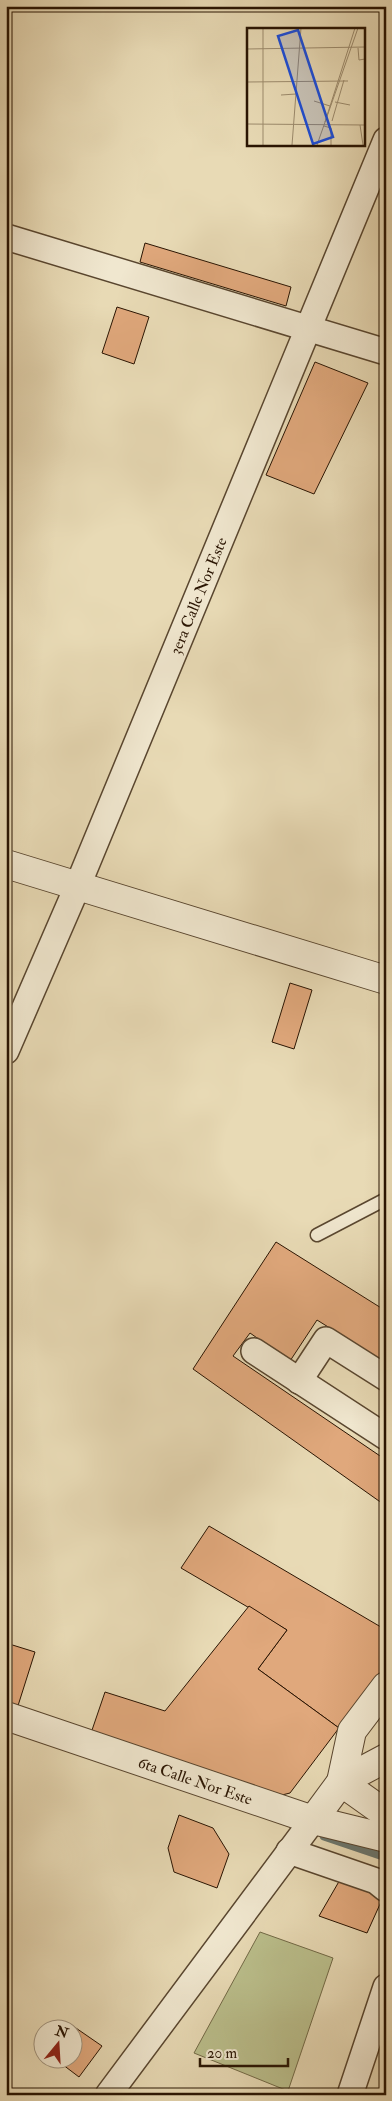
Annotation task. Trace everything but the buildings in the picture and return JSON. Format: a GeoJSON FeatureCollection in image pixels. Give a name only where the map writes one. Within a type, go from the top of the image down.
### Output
{"type":"FeatureCollection","features":[{"type":"Feature","properties":{"kind":"street","name":"3era Calle Nor Este"},"geometry":{"type":"LineString","coordinates":[[6,1051],[78,885],[386,140]]}},
{"type":"Feature","properties":{"kind":"street"},"geometry":{"type":"LineString","coordinates":[[6,237],[386,352]]}},
{"type":"Feature","properties":{"kind":"street"},"geometry":{"type":"LineString","coordinates":[[6,864],[386,980]]}},
{"type":"Feature","properties":{"kind":"street"},"geometry":{"type":"LineString","coordinates":[[299,1382],[326,1340],[386,1378]]}},
{"type":"Feature","properties":{"kind":"street"},"geometry":{"type":"LineString","coordinates":[[254,1351],[386,1437]]}},
{"type":"Feature","properties":{"kind":"street"},"geometry":{"type":"LineString","coordinates":[[108,2095],[341,1782],[352,1731],[386,1686]]}},
{"type":"Feature","properties":{"kind":"street","name":"6ta Calle Nor Este"},"geometry":{"type":"LineString","coordinates":[[6,1716],[313,1820],[386,1838]]}},
{"type":"Feature","properties":{"kind":"street"},"geometry":{"type":"LineString","coordinates":[[341,1782],[386,1758]]}},
{"type":"Feature","properties":{"kind":"street"},"geometry":{"type":"LineString","coordinates":[[341,1782],[386,1814]]}},
{"type":"Feature","properties":{"kind":"street"},"geometry":{"type":"LineString","coordinates":[[289,1851],[376,1882],[386,1889]]}},
{"type":"Feature","properties":{"kind":"street"},"geometry":{"type":"LineString","coordinates":[[350,2095],[386,1987]]}},
{"type":"Feature","properties":{"kind":"lane"},"geometry":{"type":"LineString","coordinates":[[317,1235],[386,1199]]}},
{"type":"Feature","properties":{"kind":"green space"},"geometry":{"type":"Polygon","coordinates":[[[260,1932],[333,1958],[288,2091],[194,2053],[260,1932]]]}},
{"type":"Feature","properties":{"kind":"waterway"},"geometry":{"type":"LineString","coordinates":[[324,1836],[386,1857]]}}]}
